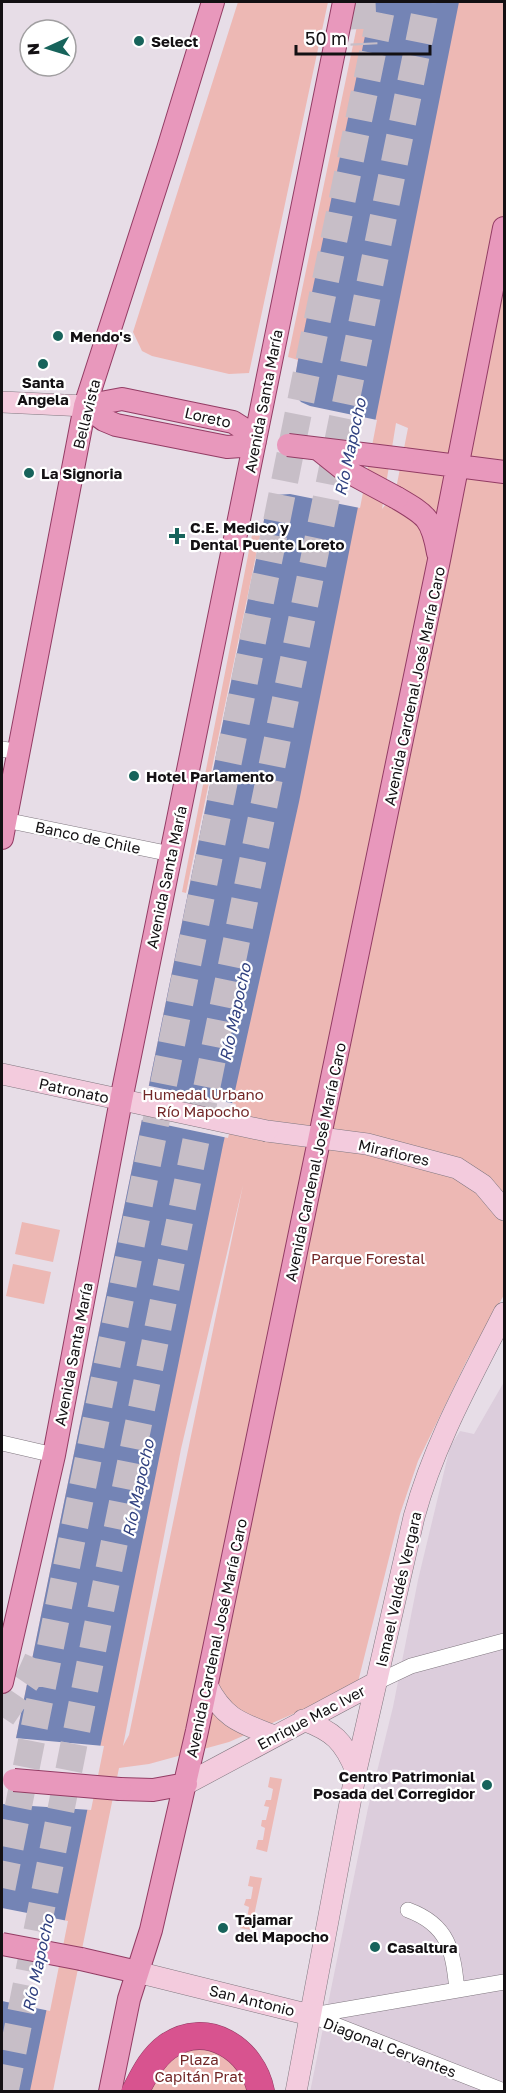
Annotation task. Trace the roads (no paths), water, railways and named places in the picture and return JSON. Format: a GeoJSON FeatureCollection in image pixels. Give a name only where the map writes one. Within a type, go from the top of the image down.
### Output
{"type":"FeatureCollection","features":[{"type":"Feature","properties":{"kind":"highway"},"geometry":{"type":"LineString","coordinates":[[135,2091],[153,2060],[166,2048],[176,2041],[197,2037],[218,2039],[240,2052],[254,2068],[261,2091]]}},
{"type":"Feature","properties":{"kind":"main road","name":"Bellavista"},"geometry":{"type":"LineString","coordinates":[[3,829],[10,751],[85,406],[213,2]]}},
{"type":"Feature","properties":{"kind":"main road","name":"Avenida Santa María"},"geometry":{"type":"LineString","coordinates":[[2,1682],[54,1455],[121,1100],[344,2]]}},
{"type":"Feature","properties":{"kind":"main road","name":"Avenida Cardenal José María Caro"},"geometry":{"type":"LineString","coordinates":[[110,2091],[129,1999],[151,1930],[207,1685],[440,560],[504,228]]}},
{"type":"Feature","properties":{"kind":"main road"},"geometry":{"type":"LineString","coordinates":[[2,402],[85,406]]}},
{"type":"Feature","properties":{"kind":"main road","name":"Loreto"},"geometry":{"type":"LineString","coordinates":[[85,406],[104,420],[116,425],[227,447],[241,446],[255,441],[504,472]]}},
{"type":"Feature","properties":{"kind":"main road"},"geometry":{"type":"LineString","coordinates":[[318,448],[343,469],[422,513],[435,533],[440,560]]}},
{"type":"Feature","properties":{"kind":"main road","name":"Patronato"},"geometry":{"type":"LineString","coordinates":[[2,1074],[267,1131]]}},
{"type":"Feature","properties":{"kind":"main road","name":"Miraflores"},"geometry":{"type":"LineString","coordinates":[[267,1131],[367,1144],[457,1168],[483,1185],[504,1209]]}},
{"type":"Feature","properties":{"kind":"main road","name":"Ismael Valdés Vergara"},"geometry":{"type":"LineString","coordinates":[[296,2091],[356,1771],[423,1485],[453,1412],[504,1313]]}},
{"type":"Feature","properties":{"kind":"main road","name":"Enrique Mac Iver"},"geometry":{"type":"LineString","coordinates":[[8,1779],[153,1790],[186,1784],[375,1683]]}},
{"type":"Feature","properties":{"kind":"main road"},"geometry":{"type":"LineString","coordinates":[[207,1685],[215,1700],[232,1718],[274,1736]]}},
{"type":"Feature","properties":{"kind":"main road"},"geometry":{"type":"LineString","coordinates":[[303,1720],[331,1732],[347,1751],[356,1771]]}},
{"type":"Feature","properties":{"kind":"main road","name":"San Antonio"},"geometry":{"type":"LineString","coordinates":[[2,1944],[81,1959],[310,2015]]}},
{"type":"Feature","properties":{"kind":"street","name":"Banco de Chile"},"geometry":{"type":"LineString","coordinates":[[3,829],[171,855]]}},
{"type":"Feature","properties":{"kind":"street"},"geometry":{"type":"LineString","coordinates":[[2,1443],[54,1455]]}},
{"type":"Feature","properties":{"kind":"street","name":"Enrique Mac Iver"},"geometry":{"type":"LineString","coordinates":[[375,1683],[411,1666],[504,1641]]}},
{"type":"Feature","properties":{"kind":"street"},"geometry":{"type":"LineString","coordinates":[[408,1911],[427,1919],[448,1941],[455,1967],[457,1990]]}},
{"type":"Feature","properties":{"kind":"street","name":"San Antonio"},"geometry":{"type":"LineString","coordinates":[[310,2015],[504,1982]]}},
{"type":"Feature","properties":{"kind":"street","name":"Diagonal Cervantes"},"geometry":{"type":"LineString","coordinates":[[310,2015],[504,2091]]}},
{"type":"Feature","properties":{"kind":"water","name":"Humedal Urbano Río Mapocho"},"geometry":{"type":"Polygon","coordinates":[[[372,2],[459,2],[299,802],[223,1145],[30,2091],[2,2092],[2,1807],[266,510],[275,492],[298,360],[372,2]]]}},
{"type":"Feature","properties":{"kind":"tunnel"},"geometry":{"type":"LineString","coordinates":[[362,2],[364,45]]}},
{"type":"Feature","properties":{"kind":"tunnel"},"geometry":{"type":"LineString","coordinates":[[2,1888],[383,2]]}},
{"type":"Feature","properties":{"kind":"tunnel"},"geometry":{"type":"LineString","coordinates":[[5,2092],[427,2]]}},
{"type":"Feature","properties":{"kind":"tunnel"},"geometry":{"type":"LineString","coordinates":[[2,1717],[30,1676],[39,1656]]}},
{"type":"Feature","properties":{"kind":"place","name":"Select"},"geometry":{"type":"Point","coordinates":[139,41]}},
{"type":"Feature","properties":{"kind":"place","name":"Mendo's"},"geometry":{"type":"Point","coordinates":[58,336]}},
{"type":"Feature","properties":{"kind":"place","name":"Santa Angela"},"geometry":{"type":"Point","coordinates":[43,364]}},
{"type":"Feature","properties":{"kind":"place","name":"La Signoria"},"geometry":{"type":"Point","coordinates":[29,473]}},
{"type":"Feature","properties":{"kind":"place","name":"C.E. Medico y Dental Puente Loreto"},"geometry":{"type":"Point","coordinates":[177,536]}},
{"type":"Feature","properties":{"kind":"place","name":"Hotel Parlamento"},"geometry":{"type":"Point","coordinates":[134,776]}},
{"type":"Feature","properties":{"kind":"place","name":"Centro Patrimonial Posada del Corregidor"},"geometry":{"type":"Point","coordinates":[487,1785]}},
{"type":"Feature","properties":{"kind":"place","name":"Tajamar del Mapocho"},"geometry":{"type":"Point","coordinates":[223,1928]}},
{"type":"Feature","properties":{"kind":"place","name":"Casaltura"},"geometry":{"type":"Point","coordinates":[375,1947]}},
{"type":"Feature","properties":{"kind":"water label","name":"Río Mapocho"},"geometry":{"type":"Point","coordinates":[350,447]}},
{"type":"Feature","properties":{"kind":"water label","name":"Río Mapocho"},"geometry":{"type":"Point","coordinates":[235,1012]}},
{"type":"Feature","properties":{"kind":"water label","name":"Río Mapocho"},"geometry":{"type":"Point","coordinates":[138,1488]}},
{"type":"Feature","properties":{"kind":"water label","name":"Río Mapocho"},"geometry":{"type":"Point","coordinates":[38,1963]}},
{"type":"Feature","properties":{"kind":"park label","name":"Parque Forestal"},"geometry":{"type":"Point","coordinates":[368,1258]}},
{"type":"Feature","properties":{"kind":"park label","name":"Plaza Capitán Prat"},"geometry":{"type":"Point","coordinates":[199,2068]}}]}
